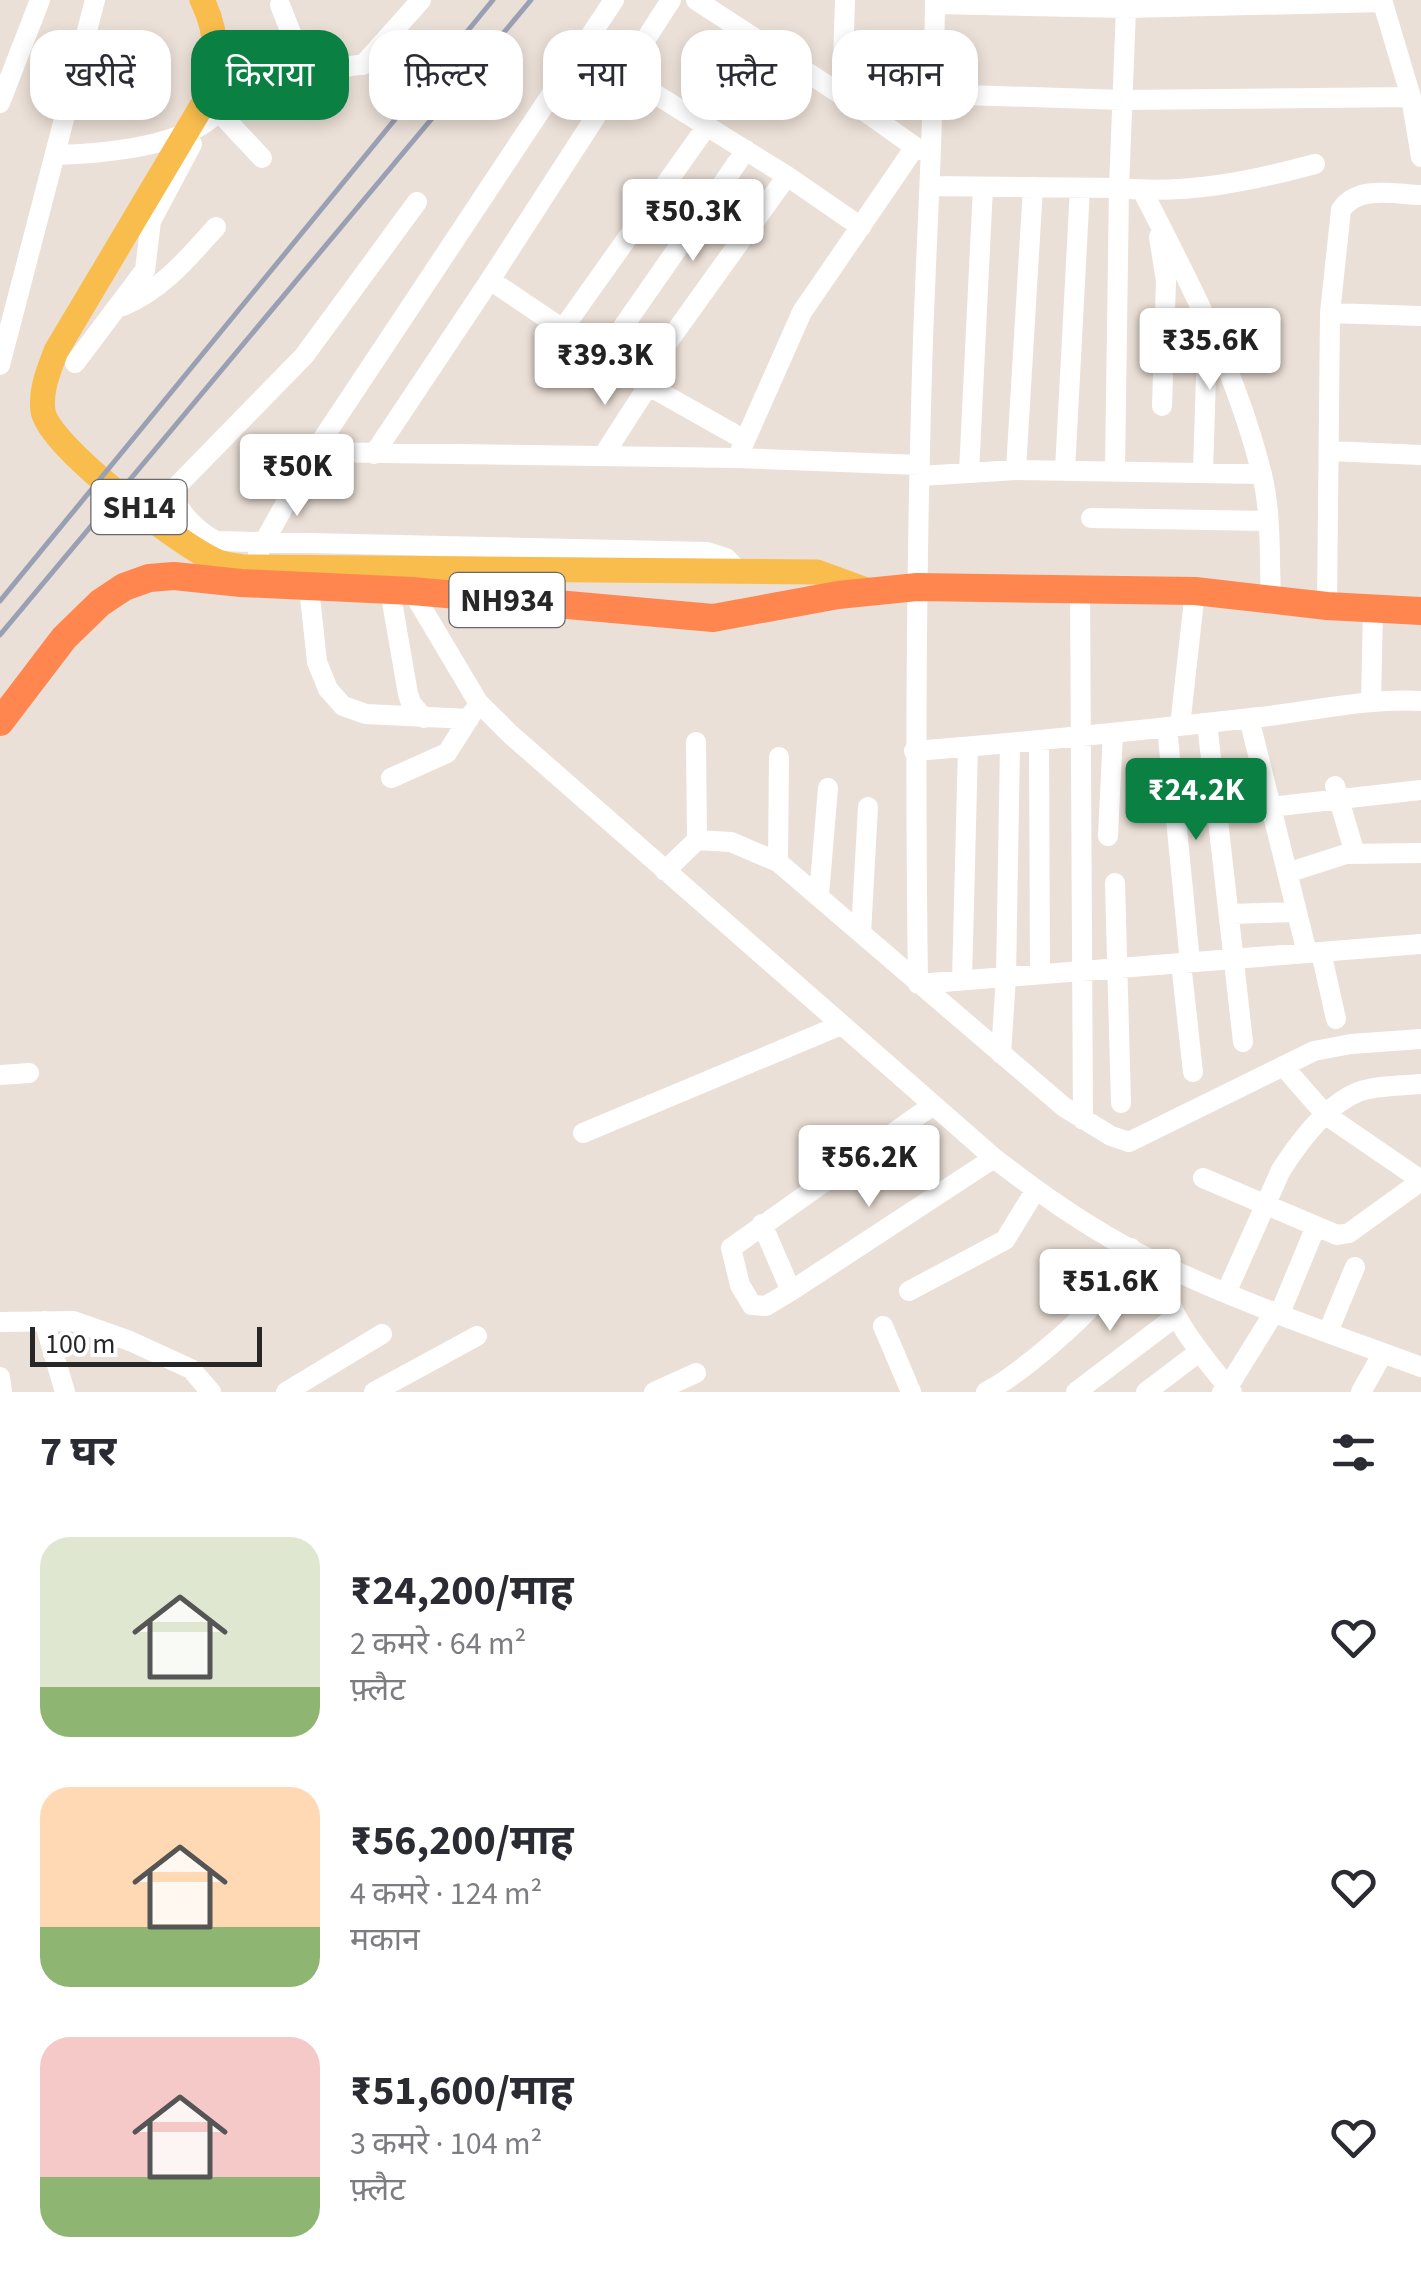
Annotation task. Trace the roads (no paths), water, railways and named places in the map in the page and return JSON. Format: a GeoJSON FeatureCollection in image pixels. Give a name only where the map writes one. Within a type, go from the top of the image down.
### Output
{"type":"FeatureCollection","features":[{"type":"Feature","properties":{"kind":"highway","name":"NH934"},"geometry":{"type":"LineString","coordinates":[[0,722],[74,626],[124,587],[149,578],[174,576],[713,618],[869,590],[917,587],[1195,590],[1327,606],[1421,611]]}},
{"type":"Feature","properties":{"kind":"main road","name":"SH14"},"geometry":{"type":"LineString","coordinates":[[205,8],[216,52],[215,75],[206,100],[56,351],[44,382],[43,413],[58,441],[191,548],[218,563],[271,570],[817,572],[869,590]]}},
{"type":"Feature","properties":{"kind":"street"},"geometry":{"type":"LineString","coordinates":[[0,103],[40,0]]}},
{"type":"Feature","properties":{"kind":"street"},"geometry":{"type":"LineString","coordinates":[[0,365],[95,0]]}},
{"type":"Feature","properties":{"kind":"street"},"geometry":{"type":"LineString","coordinates":[[363,65],[420,0]]}},
{"type":"Feature","properties":{"kind":"street"},"geometry":{"type":"LineString","coordinates":[[241,584],[314,452],[614,0]]}},
{"type":"Feature","properties":{"kind":"street"},"geometry":{"type":"LineString","coordinates":[[652,30],[671,0]]}},
{"type":"Feature","properties":{"kind":"street"},"geometry":{"type":"LineString","coordinates":[[696,0],[832,88]]}},
{"type":"Feature","properties":{"kind":"street"},"geometry":{"type":"LineString","coordinates":[[844,30],[845,0]]}},
{"type":"Feature","properties":{"kind":"street"},"geometry":{"type":"LineString","coordinates":[[935,30],[935,2],[1126,8],[1382,1],[1411,97],[1421,157]]}},
{"type":"Feature","properties":{"kind":"street"},"geometry":{"type":"LineString","coordinates":[[280,5],[290,30]]}},
{"type":"Feature","properties":{"kind":"street"},"geometry":{"type":"LineString","coordinates":[[1115,470],[1126,8]]}},
{"type":"Feature","properties":{"kind":"street"},"geometry":{"type":"LineString","coordinates":[[349,68],[369,64]]}},
{"type":"Feature","properties":{"kind":"street"},"geometry":{"type":"LineString","coordinates":[[978,95],[1122,100],[1411,97]]}},
{"type":"Feature","properties":{"kind":"street"},"geometry":{"type":"LineString","coordinates":[[661,97],[861,227]]}},
{"type":"Feature","properties":{"kind":"street"},"geometry":{"type":"LineString","coordinates":[[55,155],[128,149],[205,120]]}},
{"type":"Feature","properties":{"kind":"street"},"geometry":{"type":"LineString","coordinates":[[75,364],[145,270],[152,220],[209,120]]}},
{"type":"Feature","properties":{"kind":"street"},"geometry":{"type":"LineString","coordinates":[[213,120],[262,158]]}},
{"type":"Feature","properties":{"kind":"street"},"geometry":{"type":"LineString","coordinates":[[374,454],[594,120]]}},
{"type":"Feature","properties":{"kind":"street"},"geometry":{"type":"LineString","coordinates":[[879,120],[923,150]]}},
{"type":"Feature","properties":{"kind":"street"},"geometry":{"type":"LineString","coordinates":[[918,984],[914,751],[930,186],[923,150],[929,120]]}},
{"type":"Feature","properties":{"kind":"street"},"geometry":{"type":"LineString","coordinates":[[562,330],[707,126]]}},
{"type":"Feature","properties":{"kind":"street"},"geometry":{"type":"LineString","coordinates":[[602,357],[746,150]]}},
{"type":"Feature","properties":{"kind":"street"},"geometry":{"type":"LineString","coordinates":[[741,449],[802,312],[861,227],[923,150]]}},
{"type":"Feature","properties":{"kind":"street"},"geometry":{"type":"LineString","coordinates":[[930,186],[1142,190],[1218,186],[1315,164]]}},
{"type":"Feature","properties":{"kind":"street"},"geometry":{"type":"LineString","coordinates":[[604,456],[644,384],[786,176]]}},
{"type":"Feature","properties":{"kind":"street"},"geometry":{"type":"LineString","coordinates":[[968,473],[983,186]]}},
{"type":"Feature","properties":{"kind":"street"},"geometry":{"type":"LineString","coordinates":[[1016,470],[1033,187]]}},
{"type":"Feature","properties":{"kind":"street"},"geometry":{"type":"LineString","coordinates":[[1065,470],[1080,188]]}},
{"type":"Feature","properties":{"kind":"street"},"geometry":{"type":"LineString","coordinates":[[1142,190],[1228,366],[1262,474],[1271,600]]}},
{"type":"Feature","properties":{"kind":"street"},"geometry":{"type":"LineString","coordinates":[[1327,606],[1330,313],[1342,210],[1348,199],[1362,194],[1421,195]]}},
{"type":"Feature","properties":{"kind":"street"},"geometry":{"type":"LineString","coordinates":[[418,202],[304,356],[175,488],[172,496],[178,507],[201,534],[216,541],[263,544],[707,552],[726,558],[740,572]]}},
{"type":"Feature","properties":{"kind":"street"},"geometry":{"type":"LineString","coordinates":[[1155,216],[1166,281],[1162,406]]}},
{"type":"Feature","properties":{"kind":"street"},"geometry":{"type":"LineString","coordinates":[[118,308],[172,275],[216,227]]}},
{"type":"Feature","properties":{"kind":"street"},"geometry":{"type":"LineString","coordinates":[[490,280],[741,449]]}},
{"type":"Feature","properties":{"kind":"street"},"geometry":{"type":"LineString","coordinates":[[1330,313],[1421,316]]}},
{"type":"Feature","properties":{"kind":"street"},"geometry":{"type":"LineString","coordinates":[[1203,472],[1206,376]]}},
{"type":"Feature","properties":{"kind":"street"},"geometry":{"type":"LineString","coordinates":[[314,452],[604,456],[741,449],[968,473],[1115,470],[1262,474]]}},
{"type":"Feature","properties":{"kind":"street"},"geometry":{"type":"LineString","coordinates":[[1330,452],[1421,455]]}},
{"type":"Feature","properties":{"kind":"street"},"geometry":{"type":"LineString","coordinates":[[1091,518],[1268,521]]}},
{"type":"Feature","properties":{"kind":"street"},"geometry":{"type":"LineString","coordinates":[[310,587],[317,662],[328,689],[343,706],[366,714],[424,718],[474,710]]}},
{"type":"Feature","properties":{"kind":"street"},"geometry":{"type":"LineString","coordinates":[[1080,589],[1083,1120]]}},
{"type":"Feature","properties":{"kind":"street"},"geometry":{"type":"LineString","coordinates":[[1193,1072],[1173,726],[1195,590]]}},
{"type":"Feature","properties":{"kind":"street"},"geometry":{"type":"LineString","coordinates":[[401,591],[408,694],[410,703],[424,718]]}},
{"type":"Feature","properties":{"kind":"street"},"geometry":{"type":"LineString","coordinates":[[401,591],[474,710],[509,733],[933,1106],[1036,1191],[1153,1261],[1421,1368]]}},
{"type":"Feature","properties":{"kind":"street"},"geometry":{"type":"LineString","coordinates":[[1371,700],[1373,610]]}},
{"type":"Feature","properties":{"kind":"street"},"geometry":{"type":"LineString","coordinates":[[914,751],[1207,723],[1371,700],[1421,701]]}},
{"type":"Feature","properties":{"kind":"street"},"geometry":{"type":"LineString","coordinates":[[392,778],[447,753],[474,710]]}},
{"type":"Feature","properties":{"kind":"street"},"geometry":{"type":"LineString","coordinates":[[1249,718],[1296,912],[1336,1019]]}},
{"type":"Feature","properties":{"kind":"street"},"geometry":{"type":"LineString","coordinates":[[1207,723],[1243,1042]]}},
{"type":"Feature","properties":{"kind":"street"},"geometry":{"type":"LineString","coordinates":[[1108,836],[1114,733]]}},
{"type":"Feature","properties":{"kind":"street"},"geometry":{"type":"LineString","coordinates":[[1040,741],[1040,974]]}},
{"type":"Feature","properties":{"kind":"street"},"geometry":{"type":"LineString","coordinates":[[665,871],[697,840],[696,742]]}},
{"type":"Feature","properties":{"kind":"street"},"geometry":{"type":"LineString","coordinates":[[1001,1054],[1010,744]]}},
{"type":"Feature","properties":{"kind":"street"},"geometry":{"type":"LineString","coordinates":[[962,980],[968,747]]}},
{"type":"Feature","properties":{"kind":"street"},"geometry":{"type":"LineString","coordinates":[[778,862],[779,757]]}},
{"type":"Feature","properties":{"kind":"street"},"geometry":{"type":"LineString","coordinates":[[820,895],[828,788]]}},
{"type":"Feature","properties":{"kind":"street"},"geometry":{"type":"LineString","coordinates":[[1216,802],[1421,790]]}},
{"type":"Feature","properties":{"kind":"street"},"geometry":{"type":"LineString","coordinates":[[1337,792],[1355,854]]}},
{"type":"Feature","properties":{"kind":"street"},"geometry":{"type":"LineString","coordinates":[[1175,811],[1199,811],[1215,806],[1216,802]]}},
{"type":"Feature","properties":{"kind":"street"},"geometry":{"type":"LineString","coordinates":[[861,933],[868,807]]}},
{"type":"Feature","properties":{"kind":"street"},"geometry":{"type":"LineString","coordinates":[[697,840],[730,842],[778,862],[1083,1120],[1129,1142],[1314,1051],[1421,1039]]}},
{"type":"Feature","properties":{"kind":"street"},"geometry":{"type":"LineString","coordinates":[[1287,873],[1355,854],[1421,853]]}},
{"type":"Feature","properties":{"kind":"street"},"geometry":{"type":"LineString","coordinates":[[1115,883],[1120,1103]]}},
{"type":"Feature","properties":{"kind":"street"},"geometry":{"type":"LineString","coordinates":[[1229,914],[1296,912]]}},
{"type":"Feature","properties":{"kind":"street"},"geometry":{"type":"LineString","coordinates":[[918,984],[1421,944]]}},
{"type":"Feature","properties":{"kind":"street"},"geometry":{"type":"LineString","coordinates":[[584,1132],[841,1025]]}},
{"type":"Feature","properties":{"kind":"street"},"geometry":{"type":"LineString","coordinates":[[1203,1178],[1336,1235],[1350,1232],[1421,1180],[1326,1115],[1282,1066]]}},
{"type":"Feature","properties":{"kind":"street"},"geometry":{"type":"LineString","coordinates":[[0,1076],[29,1073]]}},
{"type":"Feature","properties":{"kind":"street"},"geometry":{"type":"LineString","coordinates":[[1226,1292],[1264,1204],[1292,1152],[1326,1115],[1360,1091],[1421,1084]]}},
{"type":"Feature","properties":{"kind":"street"},"geometry":{"type":"LineString","coordinates":[[933,1106],[730,1248],[740,1285],[752,1304],[759,1306],[791,1291],[994,1158]]}},
{"type":"Feature","properties":{"kind":"street"},"geometry":{"type":"LineString","coordinates":[[909,1291],[1004,1240],[1036,1191]]}},
{"type":"Feature","properties":{"kind":"street"},"geometry":{"type":"LineString","coordinates":[[762,1224],[791,1291]]}},
{"type":"Feature","properties":{"kind":"street"},"geometry":{"type":"LineString","coordinates":[[1153,1261],[1164,1297],[1227,1390],[1277,1312],[1316,1226]]}},
{"type":"Feature","properties":{"kind":"street"},"geometry":{"type":"LineString","coordinates":[[986,1392],[1014,1374],[1085,1312],[1100,1297],[1131,1248]]}},
{"type":"Feature","properties":{"kind":"street"},"geometry":{"type":"LineString","coordinates":[[1328,1332],[1355,1268]]}},
{"type":"Feature","properties":{"kind":"street"},"geometry":{"type":"LineString","coordinates":[[1076,1392],[1175,1316]]}},
{"type":"Feature","properties":{"kind":"street"},"geometry":{"type":"LineString","coordinates":[[44,1321],[64,1392]]}},
{"type":"Feature","properties":{"kind":"street"},"geometry":{"type":"LineString","coordinates":[[0,1322],[73,1321],[191,1369],[211,1392]]}},
{"type":"Feature","properties":{"kind":"street"},"geometry":{"type":"LineString","coordinates":[[883,1326],[911,1392]]}},
{"type":"Feature","properties":{"kind":"street"},"geometry":{"type":"LineString","coordinates":[[286,1392],[382,1334]]}},
{"type":"Feature","properties":{"kind":"street"},"geometry":{"type":"LineString","coordinates":[[374,1392],[477,1336]]}},
{"type":"Feature","properties":{"kind":"street"},"geometry":{"type":"LineString","coordinates":[[1146,1392],[1198,1352]]}},
{"type":"Feature","properties":{"kind":"street"},"geometry":{"type":"LineString","coordinates":[[1361,1392],[1383,1353]]}},
{"type":"Feature","properties":{"kind":"street"},"geometry":{"type":"LineString","coordinates":[[654,1392],[696,1373]]}},
{"type":"Feature","properties":{"kind":"street"},"geometry":{"type":"LineString","coordinates":[[0,1377],[2,1392]]}},
{"type":"Feature","properties":{"kind":"railway"},"geometry":{"type":"LineString","coordinates":[[0,601],[493,0]]}},
{"type":"Feature","properties":{"kind":"railway"},"geometry":{"type":"LineString","coordinates":[[0,635],[531,0]]}}]}
